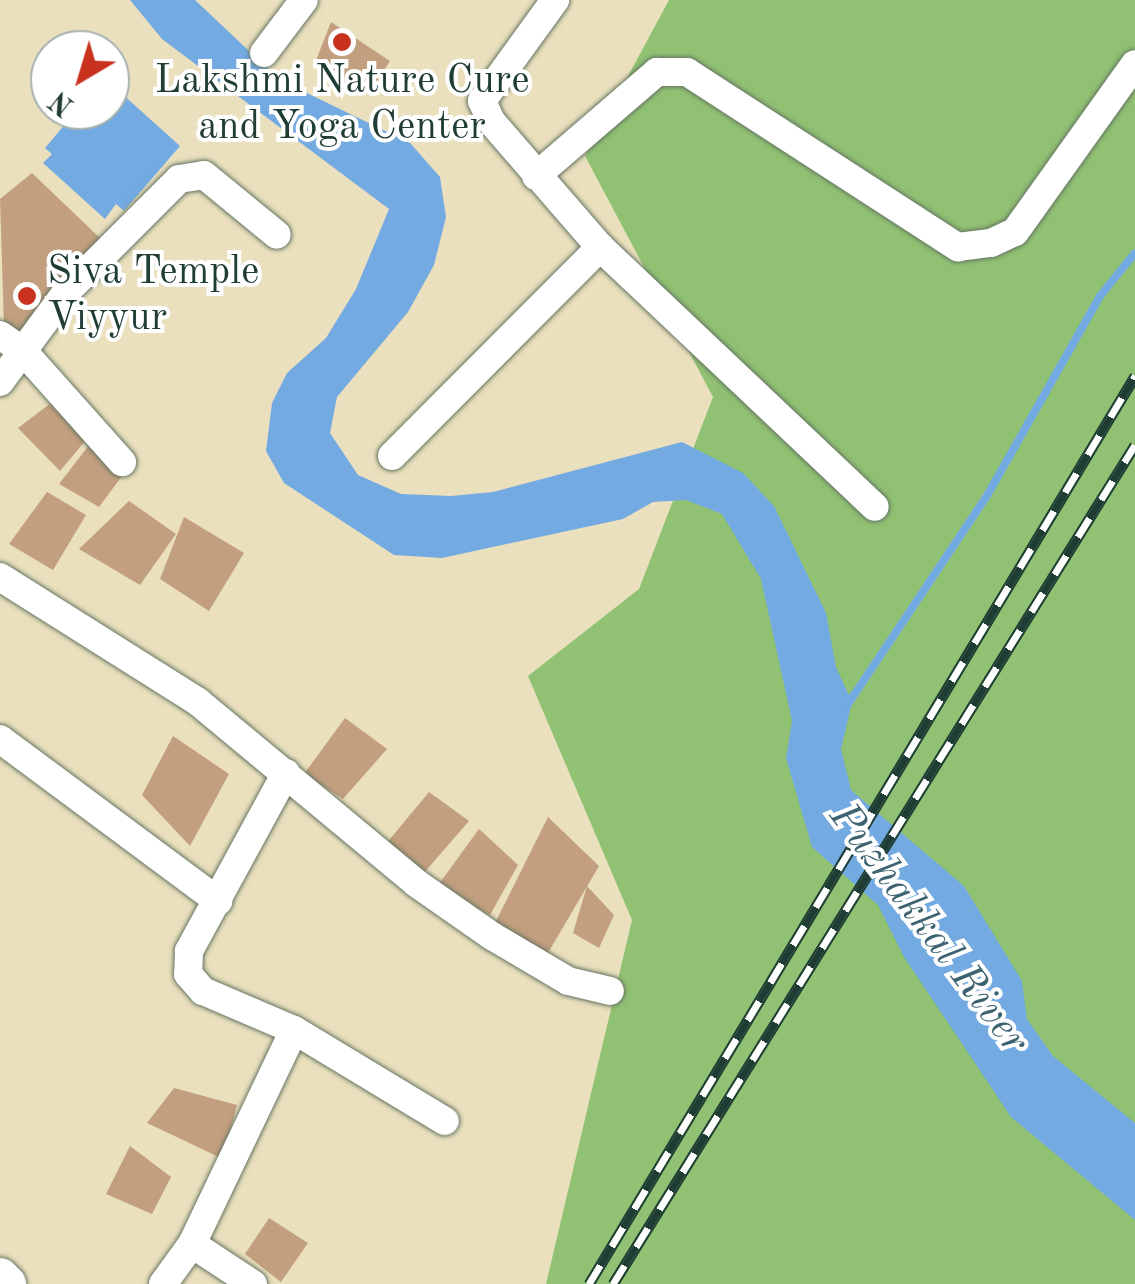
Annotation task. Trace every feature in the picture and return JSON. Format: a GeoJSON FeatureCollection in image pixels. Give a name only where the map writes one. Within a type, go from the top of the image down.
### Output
{"type":"FeatureCollection","features":[{"type":"Feature","properties":{"kind":"main road"},"geometry":{"type":"LineString","coordinates":[[0,1278],[7,1284]]}},
{"type":"Feature","properties":{"kind":"street"},"geometry":{"type":"LineString","coordinates":[[264,53],[304,0]]}},
{"type":"Feature","properties":{"kind":"street"},"geometry":{"type":"LineString","coordinates":[[555,0],[482,101],[536,176],[600,246],[875,506]]}},
{"type":"Feature","properties":{"kind":"street"},"geometry":{"type":"LineString","coordinates":[[536,176],[657,72],[686,72],[958,246],[990,244],[1015,232],[1135,64]]}},
{"type":"Feature","properties":{"kind":"street"},"geometry":{"type":"LineString","coordinates":[[0,382],[12,343],[178,179],[204,174],[277,235]]}},
{"type":"Feature","properties":{"kind":"street"},"geometry":{"type":"LineString","coordinates":[[392,456],[600,246]]}},
{"type":"Feature","properties":{"kind":"street"},"geometry":{"type":"LineString","coordinates":[[12,343],[122,462]]}},
{"type":"Feature","properties":{"kind":"street"},"geometry":{"type":"LineString","coordinates":[[0,577],[197,701],[416,883],[492,936],[568,981],[610,991]]}},
{"type":"Feature","properties":{"kind":"street"},"geometry":{"type":"LineString","coordinates":[[0,738],[218,901]]}},
{"type":"Feature","properties":{"kind":"street"},"geometry":{"type":"LineString","coordinates":[[286,774],[189,951],[188,974],[203,991],[294,1030],[445,1121]]}},
{"type":"Feature","properties":{"kind":"street"},"geometry":{"type":"LineString","coordinates":[[163,1284],[192,1244],[294,1030]]}},
{"type":"Feature","properties":{"kind":"street"},"geometry":{"type":"LineString","coordinates":[[192,1244],[253,1284]]}},
{"type":"Feature","properties":{"kind":"green space"},"geometry":{"type":"Polygon","coordinates":[[[669,0],[1135,0],[1135,1284],[546,1284],[632,920],[528,676],[639,589],[713,397],[585,156],[669,0]]]}},
{"type":"Feature","properties":{"kind":"water","name":"Puzhakkal River"},"geometry":{"type":"Polygon","coordinates":[[[130,0],[195,0],[280,80],[410,143],[440,177],[446,217],[434,265],[408,312],[337,397],[330,433],[358,475],[401,494],[451,496],[493,492],[682,442],[743,473],[774,506],[826,613],[836,667],[852,702],[841,749],[851,790],[964,886],[1022,981],[1027,1019],[1053,1056],[1135,1123],[1135,1220],[1011,1117],[904,957],[878,905],[812,847],[786,758],[792,721],[761,579],[722,514],[686,500],[653,502],[623,519],[442,558],[394,555],[284,483],[266,451],[272,403],[287,373],[326,338],[356,289],[389,209],[162,39],[130,0]]]}},
{"type":"Feature","properties":{"kind":"water"},"geometry":{"type":"Polygon","coordinates":[[[130,101],[180,146],[124,211],[116,204],[105,219],[43,163],[52,154],[45,148],[60,130],[130,130],[130,101]]]}},
{"type":"Feature","properties":{"kind":"building","name":"Lakshmi Nature Cure and Yoga Center"},"geometry":{"type":"Polygon","coordinates":[[[331,22],[390,61],[370,92],[315,63],[331,22]]]}},
{"type":"Feature","properties":{"kind":"building","name":"Siva Temple Viyyur"},"geometry":{"type":"Polygon","coordinates":[[[32,173],[101,239],[5,358],[0,199],[32,173]]]}},
{"type":"Feature","properties":{"kind":"building"},"geometry":{"type":"Polygon","coordinates":[[[51,403],[86,440],[60,471],[18,428],[51,403]]]}},
{"type":"Feature","properties":{"kind":"building"},"geometry":{"type":"Polygon","coordinates":[[[96,436],[128,468],[99,507],[59,484],[96,436]]]}},
{"type":"Feature","properties":{"kind":"building"},"geometry":{"type":"Polygon","coordinates":[[[47,492],[86,515],[53,570],[9,544],[47,492]]]}},
{"type":"Feature","properties":{"kind":"building"},"geometry":{"type":"Polygon","coordinates":[[[129,501],[176,534],[140,585],[79,549],[129,501]]]}},
{"type":"Feature","properties":{"kind":"building"},"geometry":{"type":"Polygon","coordinates":[[[184,517],[244,553],[209,611],[160,579],[184,517]]]}},
{"type":"Feature","properties":{"kind":"building"},"geometry":{"type":"Polygon","coordinates":[[[345,718],[387,749],[343,799],[304,774],[345,718]]]}},
{"type":"Feature","properties":{"kind":"building"},"geometry":{"type":"Polygon","coordinates":[[[173,736],[229,774],[190,846],[142,795],[173,736]]]}},
{"type":"Feature","properties":{"kind":"building"},"geometry":{"type":"Polygon","coordinates":[[[429,792],[469,821],[423,874],[385,845],[429,792]]]}},
{"type":"Feature","properties":{"kind":"building"},"geometry":{"type":"Polygon","coordinates":[[[548,817],[599,866],[545,958],[494,925],[548,817]]]}},
{"type":"Feature","properties":{"kind":"building"},"geometry":{"type":"Polygon","coordinates":[[[479,829],[518,865],[490,915],[436,888],[479,829]]]}},
{"type":"Feature","properties":{"kind":"building"},"geometry":{"type":"Polygon","coordinates":[[[587,886],[614,915],[599,948],[573,933],[587,886]]]}},
{"type":"Feature","properties":{"kind":"building"},"geometry":{"type":"Polygon","coordinates":[[[174,1088],[237,1105],[223,1159],[147,1123],[174,1088]]]}},
{"type":"Feature","properties":{"kind":"building"},"geometry":{"type":"Polygon","coordinates":[[[130,1146],[171,1177],[152,1214],[106,1194],[130,1146]]]}},
{"type":"Feature","properties":{"kind":"building"},"geometry":{"type":"Polygon","coordinates":[[[269,1218],[308,1243],[281,1282],[245,1254],[269,1218]]]}},
{"type":"Feature","properties":{"kind":"waterway"},"geometry":{"type":"LineString","coordinates":[[848,704],[988,494],[1100,296],[1135,253]]}},
{"type":"Feature","properties":{"kind":"railway"},"geometry":{"type":"LineString","coordinates":[[589,1284],[1135,376]]}},
{"type":"Feature","properties":{"kind":"railway"},"geometry":{"type":"LineString","coordinates":[[613,1284],[1135,445]]}},
{"type":"Feature","properties":{"kind":"place","name":"Lakshmi Nature Cure and Yoga Center"},"geometry":{"type":"Point","coordinates":[342,42]}},
{"type":"Feature","properties":{"kind":"place","name":"Siva Temple Viyyur"},"geometry":{"type":"Point","coordinates":[27,296]}}]}
